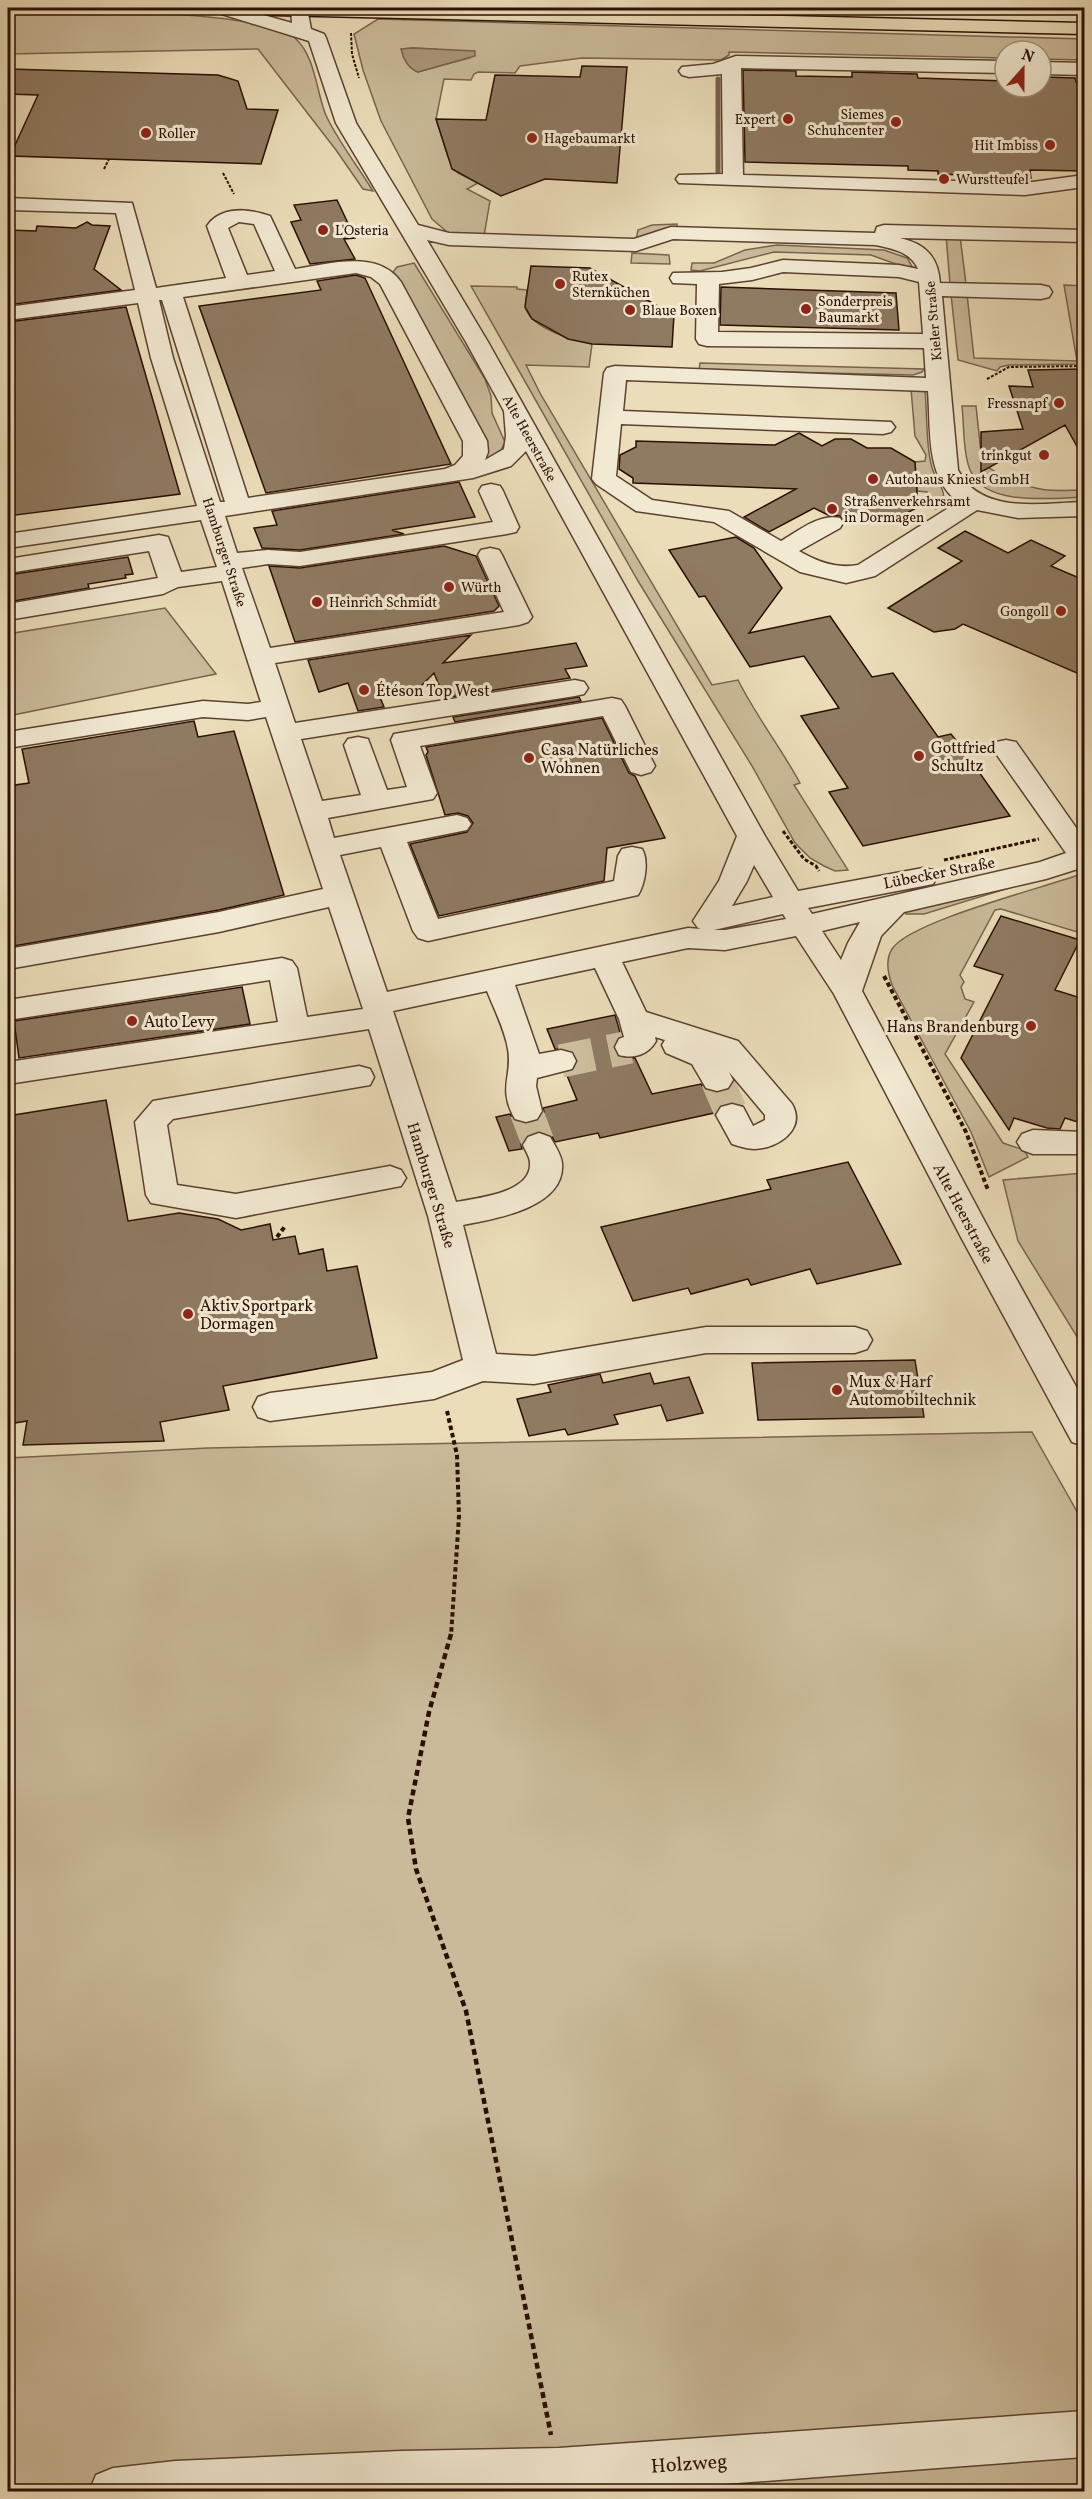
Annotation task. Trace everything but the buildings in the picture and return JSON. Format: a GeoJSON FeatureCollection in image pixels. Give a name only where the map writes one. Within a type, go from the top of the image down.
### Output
{"type":"FeatureCollection","features":[{"type":"Feature","properties":{"kind":"main road"},"geometry":{"type":"LineString","coordinates":[[228,8],[396,10],[1084,28]]}},
{"type":"Feature","properties":{"kind":"street"},"geometry":{"type":"LineString","coordinates":[[220,8],[310,35]]}},
{"type":"Feature","properties":{"kind":"street","name":"Alte Heerstraße"},"geometry":{"type":"LineString","coordinates":[[299,8],[345,123],[406,245],[515,411],[751,836],[847,992],[1084,1432]]}},
{"type":"Feature","properties":{"kind":"street","name":"Alte Heerstraße"},"geometry":{"type":"LineString","coordinates":[[310,35],[323,27],[322,9]]}},
{"type":"Feature","properties":{"kind":"street"},"geometry":{"type":"LineString","coordinates":[[689,70],[713,70],[745,60],[993,67]]}},
{"type":"Feature","properties":{"kind":"street"},"geometry":{"type":"LineString","coordinates":[[730,66],[733,180]]}},
{"type":"Feature","properties":{"kind":"street"},"geometry":{"type":"LineString","coordinates":[[1053,68],[1084,69]]}},
{"type":"Feature","properties":{"kind":"street"},"geometry":{"type":"LineString","coordinates":[[686,179],[1025,189],[1084,181]]}},
{"type":"Feature","properties":{"kind":"street","name":"Hamburger Straße"},"geometry":{"type":"LineString","coordinates":[[8,204],[125,207],[159,293],[183,428],[379,1011],[444,1216],[482,1367]]}},
{"type":"Feature","properties":{"kind":"street"},"geometry":{"type":"LineString","coordinates":[[239,283],[217,226],[226,218],[250,216],[263,220],[288,276]]}},
{"type":"Feature","properties":{"kind":"street"},"geometry":{"type":"LineString","coordinates":[[8,314],[356,267],[406,245],[449,239],[636,245],[688,228],[895,242],[1084,236]]}},
{"type":"Feature","properties":{"kind":"street","name":"Kieler Straße"},"geometry":{"type":"LineString","coordinates":[[918,241],[928,266],[946,470],[957,489],[974,502]]}},
{"type":"Feature","properties":{"kind":"street"},"geometry":{"type":"LineString","coordinates":[[681,278],[708,279],[752,274],[783,266],[899,271],[930,283],[1041,292]]}},
{"type":"Feature","properties":{"kind":"street"},"geometry":{"type":"LineString","coordinates":[[356,267],[381,273],[390,282],[475,441],[477,454],[474,460],[459,473]]}},
{"type":"Feature","properties":{"kind":"street"},"geometry":{"type":"LineString","coordinates":[[708,279],[707,339],[935,341]]}},
{"type":"Feature","properties":{"kind":"street"},"geometry":{"type":"LineString","coordinates":[[159,293],[238,506]]}},
{"type":"Feature","properties":{"kind":"street"},"geometry":{"type":"LineString","coordinates":[[939,385],[615,373],[604,479],[645,506],[720,516],[809,567],[846,575],[866,571],[974,502],[1005,509],[1084,509]]}},
{"type":"Feature","properties":{"kind":"street"},"geometry":{"type":"LineString","coordinates":[[8,541],[459,473],[492,465],[508,458],[514,450],[517,438],[515,411]]}},
{"type":"Feature","properties":{"kind":"street"},"geometry":{"type":"LineString","coordinates":[[610,417],[883,427]]}},
{"type":"Feature","properties":{"kind":"street"},"geometry":{"type":"LineString","coordinates":[[8,612],[163,586],[171,581],[268,557],[300,559],[507,527],[491,491]]}},
{"type":"Feature","properties":{"kind":"street"},"geometry":{"type":"LineString","coordinates":[[781,551],[831,522]]}},
{"type":"Feature","properties":{"kind":"street"},"geometry":{"type":"LineString","coordinates":[[8,566],[159,542],[171,581]]}},
{"type":"Feature","properties":{"kind":"street"},"geometry":{"type":"LineString","coordinates":[[260,657],[519,617],[490,555]]}},
{"type":"Feature","properties":{"kind":"street"},"geometry":{"type":"LineString","coordinates":[[286,733],[575,688]]}},
{"type":"Feature","properties":{"kind":"street"},"geometry":{"type":"LineString","coordinates":[[312,812],[423,793],[404,740],[612,706],[641,766]]}},
{"type":"Feature","properties":{"kind":"street"},"geometry":{"type":"LineString","coordinates":[[8,740],[203,709],[248,712],[277,707]]}},
{"type":"Feature","properties":{"kind":"street"},"geometry":{"type":"LineString","coordinates":[[358,745],[377,801]]}},
{"type":"Feature","properties":{"kind":"street"},"geometry":{"type":"LineString","coordinates":[[1006,748],[1078,844]]}},
{"type":"Feature","properties":{"kind":"street"},"geometry":{"type":"LineString","coordinates":[[325,849],[457,824]]}},
{"type":"Feature","properties":{"kind":"street"},"geometry":{"type":"LineString","coordinates":[[698,929],[733,881],[751,836]]}},
{"type":"Feature","properties":{"kind":"street"},"geometry":{"type":"LineString","coordinates":[[391,837],[428,931],[628,888],[632,856]]}},
{"type":"Feature","properties":{"kind":"street","name":"Lübecker Straße"},"geometry":{"type":"LineString","coordinates":[[798,914],[894,905],[1046,870],[1078,844]]}},
{"type":"Feature","properties":{"kind":"street","name":"Lübecker Straße"},"geometry":{"type":"LineString","coordinates":[[798,914],[832,892],[985,864],[1078,844]]}},
{"type":"Feature","properties":{"kind":"street"},"geometry":{"type":"LineString","coordinates":[[8,959],[219,922],[340,894]]}},
{"type":"Feature","properties":{"kind":"street"},"geometry":{"type":"LineString","coordinates":[[847,992],[865,936],[872,924],[894,905]]}},
{"type":"Feature","properties":{"kind":"street"},"geometry":{"type":"LineString","coordinates":[[8,1073],[295,1031],[498,979],[604,956],[698,929],[725,939],[798,914]]}},
{"type":"Feature","properties":{"kind":"street"},"geometry":{"type":"LineString","coordinates":[[604,956],[635,1033]]}},
{"type":"Feature","properties":{"kind":"street"},"geometry":{"type":"LineString","coordinates":[[8,1010],[282,968],[295,1031]]}},
{"type":"Feature","properties":{"kind":"street"},"geometry":{"type":"LineString","coordinates":[[498,979],[524,1050],[520,1086],[526,1111]]}},
{"type":"Feature","properties":{"kind":"street"},"geometry":{"type":"LineString","coordinates":[[635,1033],[700,1052],[710,1062],[717,1080]]}},
{"type":"Feature","properties":{"kind":"street"},"geometry":{"type":"LineString","coordinates":[[635,1033],[727,1049],[781,1112],[781,1123],[772,1134],[757,1139],[737,1125]]}},
{"type":"Feature","properties":{"kind":"street"},"geometry":{"type":"LineString","coordinates":[[523,1073],[533,1066],[561,1060]]}},
{"type":"Feature","properties":{"kind":"street"},"geometry":{"type":"LineString","coordinates":[[359,1077],[164,1109],[151,1122],[162,1196],[236,1206],[390,1178]]}},
{"type":"Feature","properties":{"kind":"street"},"geometry":{"type":"LineString","coordinates":[[1033,1142],[1084,1143]]}},
{"type":"Feature","properties":{"kind":"street"},"geometry":{"type":"LineString","coordinates":[[444,1216],[513,1201],[533,1192],[543,1179],[546,1163],[539,1145]]}},
{"type":"Feature","properties":{"kind":"street"},"geometry":{"type":"LineString","coordinates":[[270,1407],[434,1385],[482,1367],[534,1370],[706,1340],[855,1340]]}},
{"type":"Feature","properties":{"kind":"street","name":"Holzweg"},"geometry":{"type":"LineString","coordinates":[[113,2492],[175,2486],[401,2475],[558,2472],[1084,2434]]}},
{"type":"Feature","properties":{"kind":"path"},"geometry":{"type":"LineString","coordinates":[[104,170],[109,159]]}},
{"type":"Feature","properties":{"kind":"path"},"geometry":{"type":"LineString","coordinates":[[223,173],[234,194]]}},
{"type":"Feature","properties":{"kind":"path"},"geometry":{"type":"LineString","coordinates":[[987,379],[1009,368],[1084,366]]}},
{"type":"Feature","properties":{"kind":"path"},"geometry":{"type":"LineString","coordinates":[[940,861],[993,851],[1078,844]]}},
{"type":"Feature","properties":{"kind":"path"},"geometry":{"type":"LineString","coordinates":[[819,871],[828,873]]}},
{"type":"Feature","properties":{"kind":"path"},"geometry":{"type":"LineString","coordinates":[[882,971],[887,985],[966,1132],[992,1200]]}},
{"type":"Feature","properties":{"kind":"path"},"geometry":{"type":"LineString","coordinates":[[446,1405],[458,1455],[459,1516],[452,1632],[429,1712],[408,1818],[416,1869],[465,2011],[558,2472]]}},
{"type":"Feature","properties":{"kind":"shaded area"},"geometry":{"type":"Polygon","coordinates":[[[815,8],[1084,8],[1084,13],[815,8]]]}},
{"type":"Feature","properties":{"kind":"shaded area"},"geometry":{"type":"Polygon","coordinates":[[[8,10],[204,17],[276,29],[295,38],[302,45],[311,63],[329,122],[373,191],[363,189],[258,49],[8,54],[8,10]]]}},
{"type":"Feature","properties":{"kind":"shaded area"},"geometry":{"type":"Polygon","coordinates":[[[378,19],[1084,39],[1084,60],[1053,59],[1053,39],[993,39],[993,58],[729,52],[729,55],[721,60],[582,58],[520,66],[515,73],[478,72],[471,80],[444,79],[436,119],[448,157],[458,173],[478,183],[467,189],[490,201],[484,236],[636,240],[638,230],[652,225],[677,224],[677,229],[641,241],[453,237],[432,219],[381,121],[363,70],[354,34],[378,19]],[[402,49],[407,63],[418,72],[469,58],[435,49],[402,49]]]}},
{"type":"Feature","properties":{"kind":"shaded area"},"geometry":{"type":"Polygon","coordinates":[[[401,49],[475,51],[475,56],[418,72],[407,63],[401,49]]]}},
{"type":"Feature","properties":{"kind":"shaded area"},"geometry":{"type":"Polygon","coordinates":[[[946,235],[960,236],[966,284],[950,284],[946,235]]]}},
{"type":"Feature","properties":{"kind":"shaded area"},"geometry":{"type":"Polygon","coordinates":[[[777,245],[884,250],[907,258],[915,271],[871,255],[774,252],[700,271],[691,270],[692,263],[714,263],[745,250],[777,245]]]}},
{"type":"Feature","properties":{"kind":"shaded area"},"geometry":{"type":"Polygon","coordinates":[[[632,253],[669,255],[670,264],[631,263],[632,253]]]}},
{"type":"Feature","properties":{"kind":"shaded area"},"geometry":{"type":"Polygon","coordinates":[[[414,263],[485,379],[491,396],[492,413],[505,442],[499,454],[484,461],[461,397],[393,272],[397,267],[414,263]]]}},
{"type":"Feature","properties":{"kind":"shaded area"},"geometry":{"type":"Polygon","coordinates":[[[1064,285],[1084,286],[1084,364],[1009,365],[1000,367],[997,371],[958,360],[951,294],[967,294],[974,358],[1077,361],[1064,285]]]}},
{"type":"Feature","properties":{"kind":"shaded area"},"geometry":{"type":"Polygon","coordinates":[[[471,286],[517,287],[517,289],[527,290],[526,309],[537,322],[554,332],[592,344],[589,367],[526,365],[541,395],[712,685],[738,680],[800,783],[794,785],[848,870],[835,871],[824,866],[810,858],[795,843],[752,766],[638,581],[471,286]]]}},
{"type":"Feature","properties":{"kind":"shaded area"},"geometry":{"type":"Polygon","coordinates":[[[700,363],[924,369],[913,375],[699,370],[700,363]]]}},
{"type":"Feature","properties":{"kind":"shaded area"},"geometry":{"type":"Polygon","coordinates":[[[911,389],[925,390],[931,466],[944,495],[943,503],[936,509],[933,508],[932,499],[928,499],[927,492],[917,491],[915,462],[925,461],[926,455],[915,436],[911,389]]]}},
{"type":"Feature","properties":{"kind":"shaded area"},"geometry":{"type":"Polygon","coordinates":[[[962,406],[976,406],[982,462],[987,467],[1026,486],[1053,490],[1084,490],[1084,497],[1039,499],[1006,496],[991,491],[979,483],[971,472],[966,457],[962,406]]]}},
{"type":"Feature","properties":{"kind":"shaded area"},"geometry":{"type":"Polygon","coordinates":[[[165,608],[216,674],[8,716],[8,634],[165,608]]]}},
{"type":"Feature","properties":{"kind":"shaded area"},"geometry":{"type":"Polygon","coordinates":[[[1084,873],[1084,934],[1001,909],[995,910],[960,975],[964,982],[961,987],[965,999],[974,1002],[945,1054],[1003,1143],[1024,1150],[1028,1157],[989,1177],[971,1132],[892,985],[888,958],[892,949],[904,938],[924,927],[1084,873]]]}},
{"type":"Feature","properties":{"kind":"shaded area"},"geometry":{"type":"Polygon","coordinates":[[[1035,880],[924,914],[906,914],[905,912],[1035,880]]]}},
{"type":"Feature","properties":{"kind":"shaded area"},"geometry":{"type":"Polygon","coordinates":[[[1084,1173],[1084,1348],[1018,1241],[1003,1180],[1084,1173]]]}},
{"type":"Feature","properties":{"kind":"shaded area"},"geometry":{"type":"Polygon","coordinates":[[[1032,1432],[1084,1524],[1084,2491],[8,2492],[8,1458],[208,1448],[1032,1432]]]}},
{"type":"Feature","properties":{"kind":"waterway"},"geometry":{"type":"LineString","coordinates":[[718,79],[718,172]]}},
{"type":"Feature","properties":{"kind":"tunnel"},"geometry":{"type":"LineString","coordinates":[[561,1061],[630,1047]]}},
{"type":"Feature","properties":{"kind":"tunnel"},"geometry":{"type":"LineString","coordinates":[[717,1080],[732,1115]]}},
{"type":"Feature","properties":{"kind":"tunnel"},"geometry":{"type":"LineString","coordinates":[[526,1111],[539,1145]]}},
{"type":"Feature","properties":{"kind":"place","name":"Expert"},"geometry":{"type":"Point","coordinates":[788,119]}},
{"type":"Feature","properties":{"kind":"place","name":"Siemes Schuhcenter"},"geometry":{"type":"Point","coordinates":[896,122]}},
{"type":"Feature","properties":{"kind":"place","name":"Roller"},"geometry":{"type":"Point","coordinates":[146,133]}},
{"type":"Feature","properties":{"kind":"place","name":"Hagebaumarkt"},"geometry":{"type":"Point","coordinates":[532,138]}},
{"type":"Feature","properties":{"kind":"place","name":"Hit Imbiss"},"geometry":{"type":"Point","coordinates":[1050,145]}},
{"type":"Feature","properties":{"kind":"place","name":"Wurstteufel"},"geometry":{"type":"Point","coordinates":[944,179]}},
{"type":"Feature","properties":{"kind":"place","name":"L'Osteria"},"geometry":{"type":"Point","coordinates":[323,230]}},
{"type":"Feature","properties":{"kind":"place","name":"Rutex Sternküchen"},"geometry":{"type":"Point","coordinates":[560,284]}},
{"type":"Feature","properties":{"kind":"place","name":"Sonderpreis Baumarkt"},"geometry":{"type":"Point","coordinates":[806,309]}},
{"type":"Feature","properties":{"kind":"place","name":"Blaue Boxen"},"geometry":{"type":"Point","coordinates":[630,310]}},
{"type":"Feature","properties":{"kind":"place","name":"Fressnapf"},"geometry":{"type":"Point","coordinates":[1059,403]}},
{"type":"Feature","properties":{"kind":"place","name":"trinkgut"},"geometry":{"type":"Point","coordinates":[1044,455]}},
{"type":"Feature","properties":{"kind":"place","name":"Autohaus Kniest GmbH"},"geometry":{"type":"Point","coordinates":[873,479]}},
{"type":"Feature","properties":{"kind":"place","name":"Straßenverkehrsamt in Dormagen"},"geometry":{"type":"Point","coordinates":[832,509]}},
{"type":"Feature","properties":{"kind":"place","name":"Würth"},"geometry":{"type":"Point","coordinates":[449,587]}},
{"type":"Feature","properties":{"kind":"place","name":"Heinrich Schmidt"},"geometry":{"type":"Point","coordinates":[317,602]}},
{"type":"Feature","properties":{"kind":"place","name":"Gongoll"},"geometry":{"type":"Point","coordinates":[1061,611]}},
{"type":"Feature","properties":{"kind":"place","name":"Étéson Top West"},"geometry":{"type":"Point","coordinates":[364,690]}},
{"type":"Feature","properties":{"kind":"place","name":"Gottfried Schultz"},"geometry":{"type":"Point","coordinates":[919,756]}},
{"type":"Feature","properties":{"kind":"place","name":"Casa Natürliches Wohnen"},"geometry":{"type":"Point","coordinates":[529,758]}},
{"type":"Feature","properties":{"kind":"place","name":"Auto Levy"},"geometry":{"type":"Point","coordinates":[132,1021]}},
{"type":"Feature","properties":{"kind":"place","name":"Hans Brandenburg"},"geometry":{"type":"Point","coordinates":[1031,1026]}},
{"type":"Feature","properties":{"kind":"place","name":"Aktiv Sportpark Dormagen"},"geometry":{"type":"Point","coordinates":[188,1314]}},
{"type":"Feature","properties":{"kind":"place","name":"Mux & Harf Automobiltechnik"},"geometry":{"type":"Point","coordinates":[837,1390]}}]}
